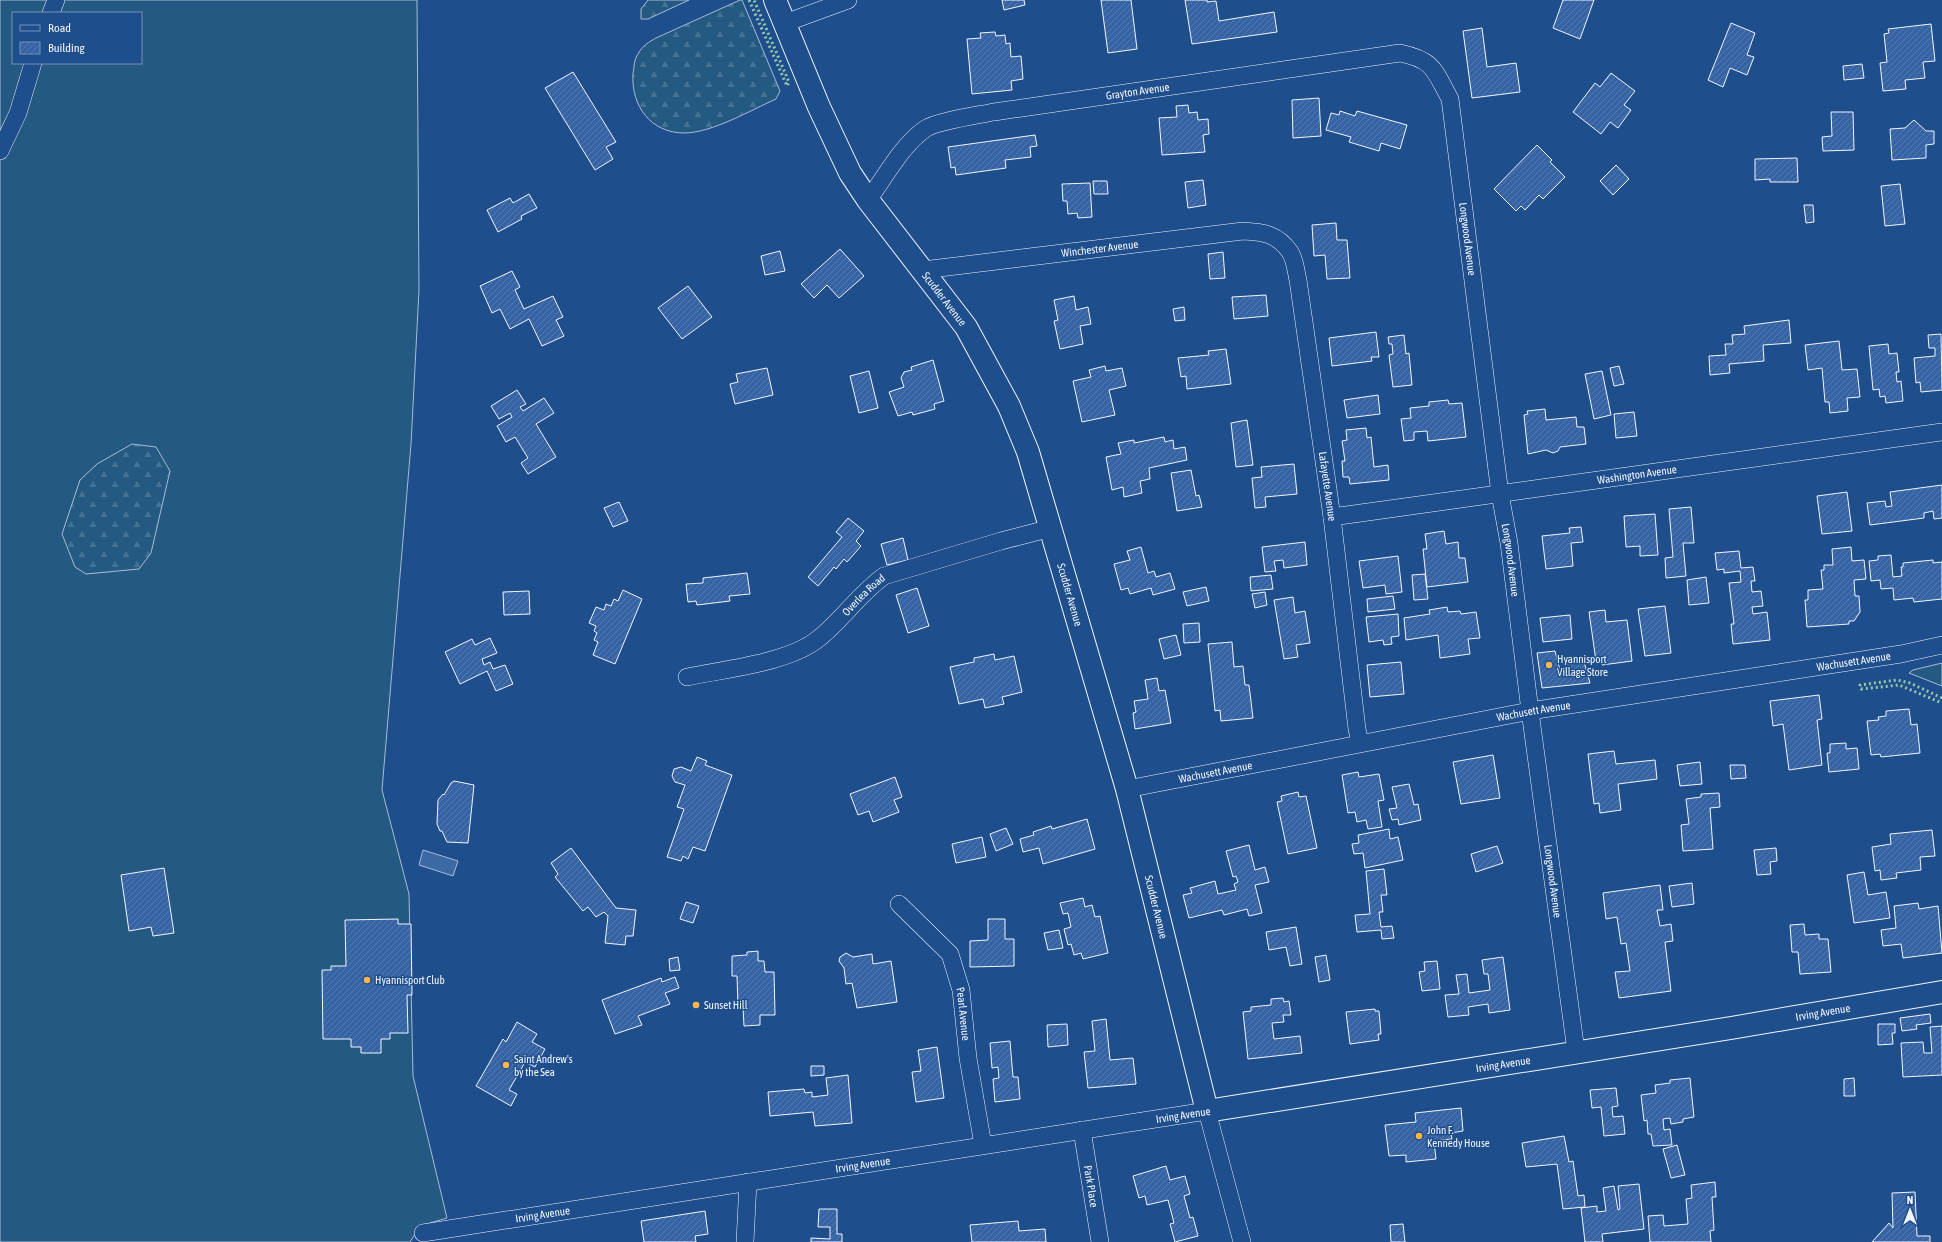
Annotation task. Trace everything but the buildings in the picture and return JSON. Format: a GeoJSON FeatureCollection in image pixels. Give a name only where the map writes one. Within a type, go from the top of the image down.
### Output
{"type":"FeatureCollection","features":[{"type":"Feature","properties":{"kind":"street"},"geometry":{"type":"LineString","coordinates":[[51,12],[56,0]]}},
{"type":"Feature","properties":{"kind":"street","name":"Scudder Avenue"},"geometry":{"type":"LineString","coordinates":[[774,0],[785,23],[819,107],[850,173],[868,200],[969,332],[1009,406],[1028,452],[1127,789],[1207,1111],[1242,1242]]}},
{"type":"Feature","properties":{"kind":"street"},"geometry":{"type":"LineString","coordinates":[[785,23],[848,0]]}},
{"type":"Feature","properties":{"kind":"street","name":"Grayton Avenue"},"geometry":{"type":"LineString","coordinates":[[868,200],[895,161],[911,142],[926,128],[953,120],[994,112],[1400,53],[1416,56],[1430,64],[1435,73]]}},
{"type":"Feature","properties":{"kind":"street"},"geometry":{"type":"LineString","coordinates":[[0,151],[18,113],[33,64]]}},
{"type":"Feature","properties":{"kind":"street","name":"Longwood Avenue"},"geometry":{"type":"LineString","coordinates":[[1435,73],[1450,99],[1500,494],[1509,543],[1576,1051]]}},
{"type":"Feature","properties":{"kind":"street","name":"Winchester Avenue"},"geometry":{"type":"LineString","coordinates":[[923,270],[1243,231],[1264,232],[1275,238]]}},
{"type":"Feature","properties":{"kind":"street","name":"Lafayette Avenue"},"geometry":{"type":"LineString","coordinates":[[1275,238],[1290,253],[1298,280],[1332,517],[1357,729],[1360,743]]}},
{"type":"Feature","properties":{"kind":"street","name":"Washington Avenue"},"geometry":{"type":"LineString","coordinates":[[1332,517],[1942,432]]}},
{"type":"Feature","properties":{"kind":"street","name":"Overlea Road"},"geometry":{"type":"LineString","coordinates":[[687,677],[797,653],[823,635],[871,586],[884,576],[1001,541],[1051,528]]}},
{"type":"Feature","properties":{"kind":"street","name":"Wachusett Avenue"},"geometry":{"type":"LineString","coordinates":[[1127,789],[1530,711],[1901,654],[1942,645]]}},
{"type":"Feature","properties":{"kind":"street","name":"Pearl Avenue"},"geometry":{"type":"LineString","coordinates":[[899,904],[950,954],[961,990],[968,1058],[983,1146]]}},
{"type":"Feature","properties":{"kind":"street","name":"Irving Avenue"},"geometry":{"type":"LineString","coordinates":[[423,1233],[1360,1088],[1576,1051],[1731,1028],[1942,992]]}},
{"type":"Feature","properties":{"kind":"street","name":"Park Place"},"geometry":{"type":"LineString","coordinates":[[1082,1130],[1100,1242]]}},
{"type":"Feature","properties":{"kind":"street"},"geometry":{"type":"LineString","coordinates":[[744,1242],[748,1182]]}},
{"type":"Feature","properties":{"kind":"green space","name":"Hyannisport Club"},"geometry":{"type":"Polygon","coordinates":[[[0,0],[417,0],[419,290],[411,444],[382,790],[409,894],[413,1076],[447,1218],[420,1226],[410,1242],[0,1242],[0,0]]]}},
{"type":"Feature","properties":{"kind":"green space"},"geometry":{"type":"Polygon","coordinates":[[[648,0],[689,0],[648,19],[641,19],[641,9],[648,0]]]}},
{"type":"Feature","properties":{"kind":"green space"},"geometry":{"type":"Polygon","coordinates":[[[742,0],[780,91],[776,99],[719,125],[695,132],[672,132],[653,123],[645,116],[640,107],[635,97],[633,86],[634,64],[640,51],[646,44],[656,38],[742,0]]]}},
{"type":"Feature","properties":{"kind":"green space"},"geometry":{"type":"Polygon","coordinates":[[[132,444],[156,447],[170,471],[151,553],[139,569],[86,574],[75,567],[62,534],[80,480],[97,464],[132,444]]]}},
{"type":"Feature","properties":{"kind":"green space"},"geometry":{"type":"Polygon","coordinates":[[[1942,663],[1942,686],[1909,673],[1913,670],[1942,663]]]}},
{"type":"Feature","properties":{"kind":"shaded area"},"geometry":{"type":"Polygon","coordinates":[[[423,850],[458,861],[453,876],[419,865],[423,850]]]}},
{"type":"Feature","properties":{"kind":"hedge"},"geometry":{"type":"LineString","coordinates":[[749,0],[787,86],[789,82],[754,0]]}},
{"type":"Feature","properties":{"kind":"hedge"},"geometry":{"type":"LineString","coordinates":[[1942,698],[1910,683],[1897,680],[1860,685],[1861,689],[1899,685],[1942,703]]}},
{"type":"Feature","properties":{"kind":"place","name":"Hyannisport Village Store"},"geometry":{"type":"Point","coordinates":[1549,665]}},
{"type":"Feature","properties":{"kind":"place","name":"Hyannisport Club"},"geometry":{"type":"Point","coordinates":[367,980]}},
{"type":"Feature","properties":{"kind":"place","name":"Sunset Hill"},"geometry":{"type":"Point","coordinates":[696,1005]}},
{"type":"Feature","properties":{"kind":"place","name":"Saint Andrew's by the Sea"},"geometry":{"type":"Point","coordinates":[506,1065]}},
{"type":"Feature","properties":{"kind":"place","name":"John F. Kennedy House"},"geometry":{"type":"Point","coordinates":[1419,1136]}}]}
